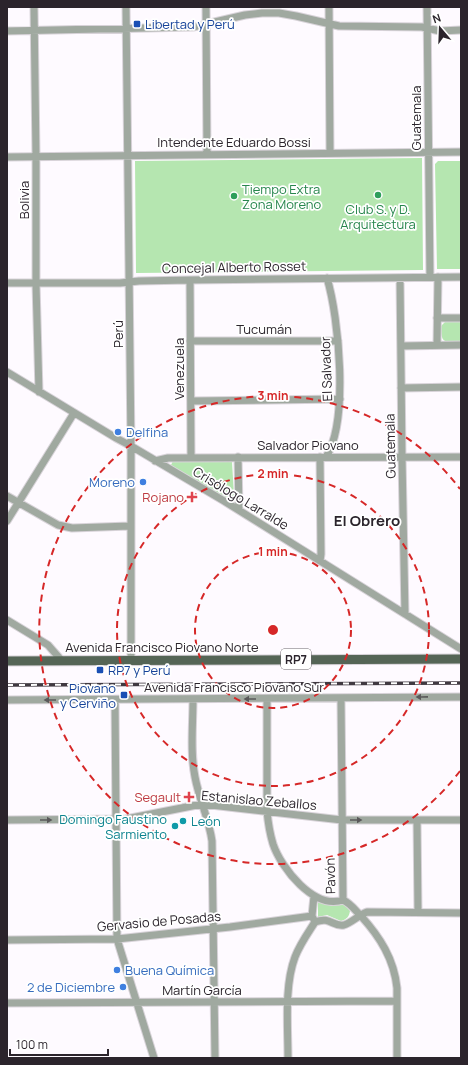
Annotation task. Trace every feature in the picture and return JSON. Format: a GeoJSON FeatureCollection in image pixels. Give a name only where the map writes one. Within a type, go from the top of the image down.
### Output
{"type":"FeatureCollection","features":[{"type":"Feature","properties":{"kind":"main road","name":"Avenida Francisco Piovano Norte"},"geometry":{"type":"LineString","coordinates":[[7,661],[461,658]]}},
{"type":"Feature","properties":{"kind":"street","name":"Bolivia"},"geometry":{"type":"LineString","coordinates":[[34,7],[36,284],[39,392]]}},
{"type":"Feature","properties":{"kind":"street","name":"Perú"},"geometry":{"type":"LineString","coordinates":[[126,7],[130,282],[131,660]]}},
{"type":"Feature","properties":{"kind":"street"},"geometry":{"type":"LineString","coordinates":[[206,7],[207,155]]}},
{"type":"Feature","properties":{"kind":"street"},"geometry":{"type":"LineString","coordinates":[[330,7],[330,153]]}},
{"type":"Feature","properties":{"kind":"street","name":"Guatemala"},"geometry":{"type":"LineString","coordinates":[[427,7],[428,152],[437,318],[437,345]]}},
{"type":"Feature","properties":{"kind":"street"},"geometry":{"type":"LineString","coordinates":[[7,31],[193,27],[245,15],[262,13],[279,13],[339,26],[422,26],[440,30],[461,30]]}},
{"type":"Feature","properties":{"kind":"street","name":"Intendente Eduardo Bossi"},"geometry":{"type":"LineString","coordinates":[[7,157],[461,152]]}},
{"type":"Feature","properties":{"kind":"street","name":"Concejal Alberto Rosset"},"geometry":{"type":"LineString","coordinates":[[7,283],[36,284],[190,280],[461,277]]}},
{"type":"Feature","properties":{"kind":"street","name":"El Salvador"},"geometry":{"type":"LineString","coordinates":[[320,561],[322,554],[323,457],[330,452],[336,431],[340,399],[338,341],[333,301],[327,278]]}},
{"type":"Feature","properties":{"kind":"street","name":"Guatemala"},"geometry":{"type":"LineString","coordinates":[[400,278],[405,614]]}},
{"type":"Feature","properties":{"kind":"street","name":"Venezuela"},"geometry":{"type":"LineString","coordinates":[[190,280],[191,458]]}},
{"type":"Feature","properties":{"kind":"street"},"geometry":{"type":"LineString","coordinates":[[437,318],[461,318]]}},
{"type":"Feature","properties":{"kind":"street","name":"Tucumán"},"geometry":{"type":"LineString","coordinates":[[190,341],[338,341]]}},
{"type":"Feature","properties":{"kind":"street"},"geometry":{"type":"LineString","coordinates":[[401,346],[461,345]]}},
{"type":"Feature","properties":{"kind":"street","name":"Crisólogo Larralde"},"geometry":{"type":"LineString","coordinates":[[7,372],[238,510],[461,649]]}},
{"type":"Feature","properties":{"kind":"street"},"geometry":{"type":"LineString","coordinates":[[401,388],[461,387]]}},
{"type":"Feature","properties":{"kind":"street"},"geometry":{"type":"LineString","coordinates":[[191,401],[340,399]]}},
{"type":"Feature","properties":{"kind":"street"},"geometry":{"type":"LineString","coordinates":[[7,521],[74,413]]}},
{"type":"Feature","properties":{"kind":"street"},"geometry":{"type":"LineString","coordinates":[[238,457],[238,510]]}},
{"type":"Feature","properties":{"kind":"street","name":"Salvador Piovano"},"geometry":{"type":"LineString","coordinates":[[155,461],[168,458],[238,457],[461,457]]}},
{"type":"Feature","properties":{"kind":"street"},"geometry":{"type":"LineString","coordinates":[[7,496],[64,527],[130,526]]}},
{"type":"Feature","properties":{"kind":"street"},"geometry":{"type":"LineString","coordinates":[[7,620],[48,645],[62,661]]}},
{"type":"Feature","properties":{"kind":"street","name":"Avenida Francisco Piovano Sur"},"geometry":{"type":"LineString","coordinates":[[7,700],[193,700],[461,697]]}},
{"type":"Feature","properties":{"kind":"street","name":"Pavón"},"geometry":{"type":"LineString","coordinates":[[341,698],[342,900],[350,904],[383,944],[389,957],[395,976],[397,1001],[397,1058]]}},
{"type":"Feature","properties":{"kind":"street"},"geometry":{"type":"LineString","coordinates":[[267,699],[267,811],[268,823],[274,845],[280,858],[299,884],[314,896],[333,902],[342,900]]}},
{"type":"Feature","properties":{"kind":"street"},"geometry":{"type":"LineString","coordinates":[[115,700],[117,939],[154,1058]]}},
{"type":"Feature","properties":{"kind":"street"},"geometry":{"type":"LineString","coordinates":[[193,700],[193,767],[212,841],[215,1058]]}},
{"type":"Feature","properties":{"kind":"street","name":"Estanislao Zeballos"},"geometry":{"type":"LineString","coordinates":[[7,820],[116,820],[202,804],[342,820],[461,820]]}},
{"type":"Feature","properties":{"kind":"street"},"geometry":{"type":"LineString","coordinates":[[417,820],[418,912]]}},
{"type":"Feature","properties":{"kind":"street"},"geometry":{"type":"LineString","coordinates":[[288,1058],[289,984],[294,958],[314,919],[314,896]]}},
{"type":"Feature","properties":{"kind":"street","name":"Gervasio de Posadas"},"geometry":{"type":"LineString","coordinates":[[7,940],[117,939],[314,919],[327,920],[338,925],[343,925],[367,912],[461,913]]}},
{"type":"Feature","properties":{"kind":"street","name":"Martín García"},"geometry":{"type":"LineString","coordinates":[[7,1003],[397,1001]]}},
{"type":"Feature","properties":{"kind":"green space","name":"Tiempo Extra Zona Moreno"},"geometry":{"type":"Polygon","coordinates":[[[422,158],[423,270],[136,273],[135,161],[422,158]]]}},
{"type":"Feature","properties":{"kind":"green space"},"geometry":{"type":"Polygon","coordinates":[[[438,161],[461,161],[461,269],[437,269],[435,164],[438,161]]]}},
{"type":"Feature","properties":{"kind":"green space"},"geometry":{"type":"Polygon","coordinates":[[[445,322],[461,322],[461,342],[447,342],[443,339],[441,326],[445,322]]]}},
{"type":"Feature","properties":{"kind":"green space"},"geometry":{"type":"Polygon","coordinates":[[[173,461],[232,462],[233,498],[229,500],[171,465],[173,461]]]}},
{"type":"Feature","properties":{"kind":"green space"},"geometry":{"type":"Polygon","coordinates":[[[318,901],[332,906],[342,904],[350,911],[349,915],[346,919],[341,921],[327,915],[318,917],[318,901]]]}},
{"type":"Feature","properties":{"kind":"railway"},"geometry":{"type":"LineString","coordinates":[[7,685],[461,683]]}},
{"type":"Feature","properties":{"kind":"place","name":"Libertad y Perú"},"geometry":{"type":"Point","coordinates":[137,24]}},
{"type":"Feature","properties":{"kind":"place","name":"Club S. y D. Arquitectura"},"geometry":{"type":"Point","coordinates":[378,195]}},
{"type":"Feature","properties":{"kind":"place","name":"Tiempo Extra Zona Moreno"},"geometry":{"type":"Point","coordinates":[234,196]}},
{"type":"Feature","properties":{"kind":"place","name":"Delfina"},"geometry":{"type":"Point","coordinates":[118,432]}},
{"type":"Feature","properties":{"kind":"place","name":"Moreno"},"geometry":{"type":"Point","coordinates":[143,482]}},
{"type":"Feature","properties":{"kind":"place","name":"Rojano"},"geometry":{"type":"Point","coordinates":[192,497]}},
{"type":"Feature","properties":{"kind":"place","name":"RP7 y Perú"},"geometry":{"type":"Point","coordinates":[100,670]}},
{"type":"Feature","properties":{"kind":"place","name":"Piovano y Cerviño"},"geometry":{"type":"Point","coordinates":[124,695]}},
{"type":"Feature","properties":{"kind":"place","name":"Segault"},"geometry":{"type":"Point","coordinates":[189,797]}},
{"type":"Feature","properties":{"kind":"place","name":"León"},"geometry":{"type":"Point","coordinates":[183,821]}},
{"type":"Feature","properties":{"kind":"place","name":"Domingo Faustino Sarmiento"},"geometry":{"type":"Point","coordinates":[175,826]}},
{"type":"Feature","properties":{"kind":"place","name":"Buena Química"},"geometry":{"type":"Point","coordinates":[117,970]}},
{"type":"Feature","properties":{"kind":"place","name":"2 de Diciembre"},"geometry":{"type":"Point","coordinates":[123,987]}},
{"type":"Feature","properties":{"kind":"district","name":"El Obrero"},"geometry":{"type":"Point","coordinates":[367,520]}}]}
